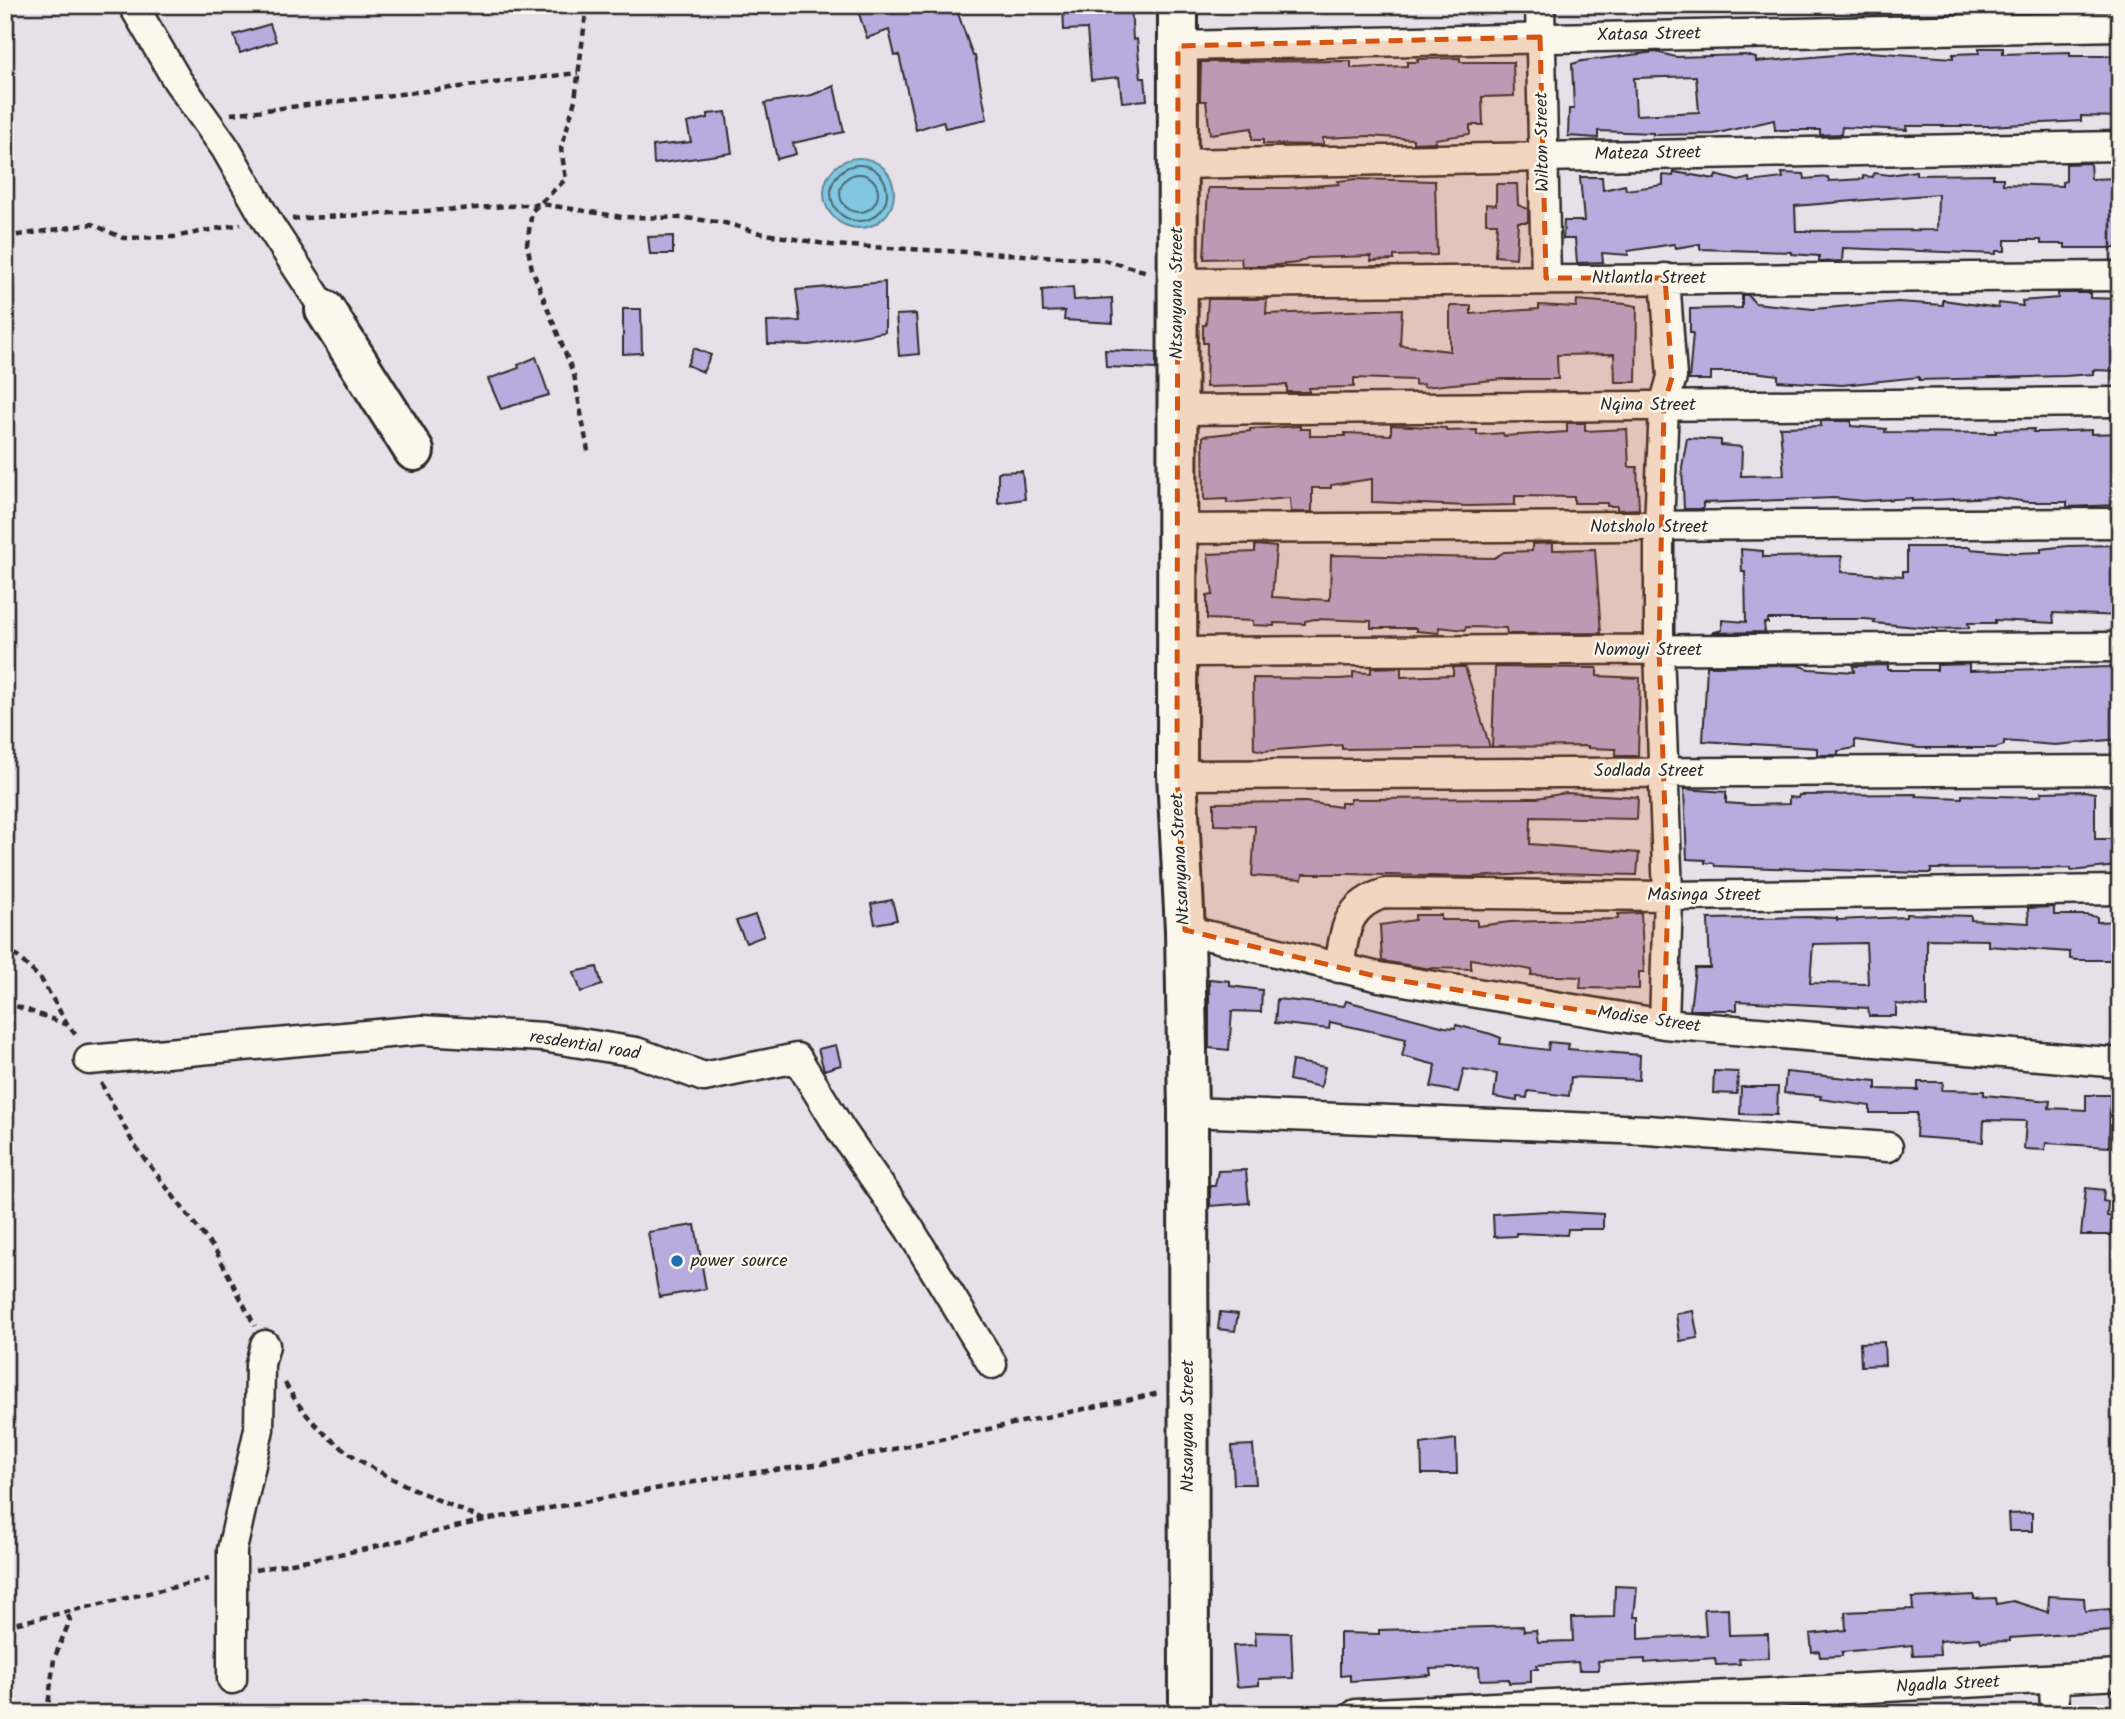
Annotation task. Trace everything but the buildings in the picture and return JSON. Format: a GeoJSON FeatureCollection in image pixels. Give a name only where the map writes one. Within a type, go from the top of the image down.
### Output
{"type":"FeatureCollection","features":[{"type":"Feature","properties":{"kind":"street"},"geometry":{"type":"LineString","coordinates":[[133,5],[177,80],[226,149],[267,221],[414,451]]}},
{"type":"Feature","properties":{"kind":"street","name":"Ntsanyana Street"},"geometry":{"type":"LineString","coordinates":[[1178,5],[1177,775],[1185,930],[1188,1112],[1189,1714]]}},
{"type":"Feature","properties":{"kind":"street","name":"Wilton Street"},"geometry":{"type":"LineString","coordinates":[[1540,5],[1546,278]]}},
{"type":"Feature","properties":{"kind":"street","name":"Xatasa Street"},"geometry":{"type":"LineString","coordinates":[[1178,46],[2120,26]]}},
{"type":"Feature","properties":{"kind":"street","name":"Mateza Street"},"geometry":{"type":"LineString","coordinates":[[1177,164],[2120,146]]}},
{"type":"Feature","properties":{"kind":"street","name":"Ntlantla Street"},"geometry":{"type":"LineString","coordinates":[[1178,283],[1546,278],[2120,276]]}},
{"type":"Feature","properties":{"kind":"street"},"geometry":{"type":"LineString","coordinates":[[1664,1024],[1668,896],[1659,650],[1659,527],[1664,405],[1672,377],[1665,278]]}},
{"type":"Feature","properties":{"kind":"street","name":"Nqina Street"},"geometry":{"type":"LineString","coordinates":[[1177,410],[2120,402]]}},
{"type":"Feature","properties":{"kind":"street","name":"Notsholo Street"},"geometry":{"type":"LineString","coordinates":[[1177,529],[2120,523]]}},
{"type":"Feature","properties":{"kind":"street","name":"Nomoyi Street"},"geometry":{"type":"LineString","coordinates":[[1177,652],[2120,647]]}},
{"type":"Feature","properties":{"kind":"street","name":"Sodlada Street"},"geometry":{"type":"LineString","coordinates":[[1177,775],[1664,770],[2120,770]]}},
{"type":"Feature","properties":{"kind":"street","name":"Masinga Street"},"geometry":{"type":"LineString","coordinates":[[1339,968],[1351,915],[1364,901],[1386,894],[1668,896],[2120,890]]}},
{"type":"Feature","properties":{"kind":"street","name":"Modise Street"},"geometry":{"type":"LineString","coordinates":[[1185,930],[1339,968],[1664,1024],[2120,1063]]}},
{"type":"Feature","properties":{"kind":"street","name":"resdential road"},"geometry":{"type":"LineString","coordinates":[[89,1060],[422,1030],[543,1037],[636,1052],[704,1077],[797,1058],[841,1130],[909,1228],[992,1364]]}},
{"type":"Feature","properties":{"kind":"street"},"geometry":{"type":"LineString","coordinates":[[1188,1112],[1647,1130],[1888,1147]]}},
{"type":"Feature","properties":{"kind":"street"},"geometry":{"type":"LineString","coordinates":[[232,1679],[232,1550],[259,1429],[260,1364],[265,1345]]}},
{"type":"Feature","properties":{"kind":"street","name":"Ngadla Street"},"geometry":{"type":"LineString","coordinates":[[1356,1714],[2120,1675]]}},
{"type":"Feature","properties":{"kind":"street"},"geometry":{"type":"LineString","coordinates":[[2054,1679],[2055,1714]]}},
{"type":"Feature","properties":{"kind":"path"},"geometry":{"type":"LineString","coordinates":[[587,5],[575,100],[561,149],[566,179],[532,211],[527,244],[532,269],[573,375],[588,451]]}},
{"type":"Feature","properties":{"kind":"path"},"geometry":{"type":"LineString","coordinates":[[206,121],[222,115],[578,73]]}},
{"type":"Feature","properties":{"kind":"path"},"geometry":{"type":"LineString","coordinates":[[5,237],[92,224],[123,238],[174,237],[267,221],[542,204],[622,217],[686,218],[725,223],[760,233],[831,245],[1100,259],[1122,263],[1178,283]]}},
{"type":"Feature","properties":{"kind":"path"},"geometry":{"type":"LineString","coordinates":[[5,945],[41,979],[89,1060],[125,1131],[217,1253],[290,1392],[314,1424],[340,1449],[375,1471],[484,1520]]}},
{"type":"Feature","properties":{"kind":"path"},"geometry":{"type":"LineString","coordinates":[[5,1002],[68,1025]]}},
{"type":"Feature","properties":{"kind":"path"},"geometry":{"type":"LineString","coordinates":[[5,1626],[162,1588],[366,1549],[484,1520],[727,1476],[822,1464],[1187,1387]]}},
{"type":"Feature","properties":{"kind":"path"},"geometry":{"type":"LineString","coordinates":[[47,1714],[54,1658],[70,1620],[66,1611]]}},
{"type":"Feature","properties":{"kind":"highlighted area"},"geometry":{"type":"Polygon","coordinates":[[[1540,37],[1546,278],[1665,278],[1672,377],[1664,405],[1659,650],[1668,896],[1664,1024],[1379,977],[1185,930],[1177,775],[1178,46],[1540,37]]]}},
{"type":"Feature","properties":{"kind":"water"},"geometry":{"type":"Polygon","coordinates":[[[852,158],[866,158],[879,164],[888,173],[894,193],[892,206],[884,218],[866,228],[852,228],[839,222],[830,213],[824,200],[824,186],[830,173],[839,164],[852,158]]]}},
{"type":"Feature","properties":{"kind":"place","name":"power source"},"geometry":{"type":"Point","coordinates":[677,1261]}}]}
